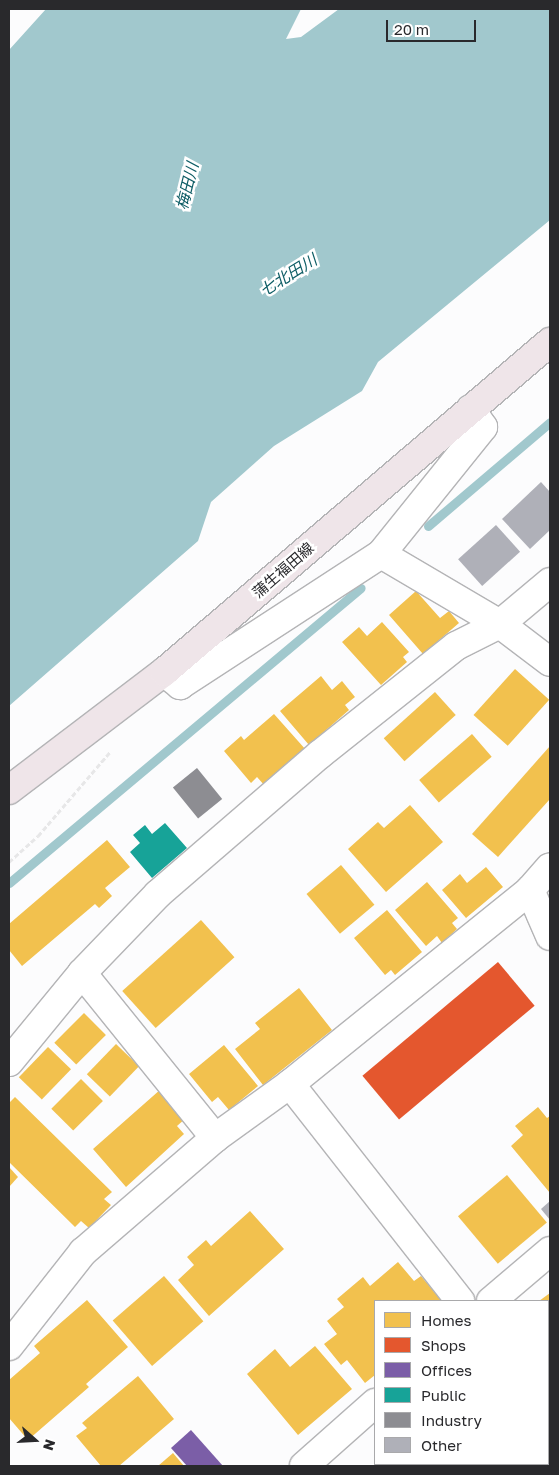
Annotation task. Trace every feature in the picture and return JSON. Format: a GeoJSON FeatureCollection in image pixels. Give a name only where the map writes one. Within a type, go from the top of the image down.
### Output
{"type":"FeatureCollection","features":[{"type":"Feature","properties":{"kind":"main road","name":"蒲生福田線"},"geometry":{"type":"LineString","coordinates":[[9,790],[164,672],[550,342]]}},
{"type":"Feature","properties":{"kind":"street"},"geometry":{"type":"LineString","coordinates":[[164,672],[180,685],[381,554],[483,427],[471,409]]}},
{"type":"Feature","properties":{"kind":"street"},"geometry":{"type":"LineString","coordinates":[[381,554],[500,624],[550,662]]}},
{"type":"Feature","properties":{"kind":"street"},"geometry":{"type":"LineString","coordinates":[[9,1062],[82,974],[158,894],[319,755],[456,646],[500,624],[550,582]]}},
{"type":"Feature","properties":{"kind":"street"},"geometry":{"type":"LineString","coordinates":[[9,1346],[83,1252],[215,1138],[290,1084],[530,890],[550,867]]}},
{"type":"Feature","properties":{"kind":"street"},"geometry":{"type":"LineString","coordinates":[[530,890],[550,936]]}},
{"type":"Feature","properties":{"kind":"street"},"geometry":{"type":"LineString","coordinates":[[82,974],[215,1138]]}},
{"type":"Feature","properties":{"kind":"street"},"geometry":{"type":"LineString","coordinates":[[290,1084],[459,1300]]}},
{"type":"Feature","properties":{"kind":"street"},"geometry":{"type":"LineString","coordinates":[[493,1300],[550,1251]]}},
{"type":"Feature","properties":{"kind":"street"},"geometry":{"type":"LineString","coordinates":[[304,1466],[374,1404]]}},
{"type":"Feature","properties":{"kind":"path"},"geometry":{"type":"LineString","coordinates":[[9,862],[38,836],[115,747]]}},
{"type":"Feature","properties":{"kind":"water"},"geometry":{"type":"Polygon","coordinates":[[[46,9],[301,9],[286,39],[301,37],[339,9],[550,9],[550,220],[378,362],[362,391],[274,446],[211,502],[198,541],[9,706],[9,50],[46,9]]]}},
{"type":"Feature","properties":{"kind":"building: Homes"},"geometry":{"type":"Polygon","coordinates":[[[416,591],[440,618],[449,611],[459,623],[423,654],[389,615],[416,591]]]}},
{"type":"Feature","properties":{"kind":"building: Homes"},"geometry":{"type":"Polygon","coordinates":[[[382,622],[409,652],[403,657],[407,662],[381,685],[342,642],[359,627],[367,636],[382,622]]]}},
{"type":"Feature","properties":{"kind":"building: Homes"},"geometry":{"type":"Polygon","coordinates":[[[515,669],[549,700],[508,746],[474,715],[515,669]]]}},
{"type":"Feature","properties":{"kind":"building: Homes"},"geometry":{"type":"Polygon","coordinates":[[[321,676],[332,690],[342,681],[355,697],[345,705],[349,710],[309,745],[280,711],[321,676]]]}},
{"type":"Feature","properties":{"kind":"building: Homes"},"geometry":{"type":"Polygon","coordinates":[[[435,692],[456,715],[404,761],[384,738],[435,692]]]}},
{"type":"Feature","properties":{"kind":"building: Homes"},"geometry":{"type":"Polygon","coordinates":[[[274,714],[306,750],[265,786],[257,777],[251,783],[224,751],[241,736],[244,740],[274,714]]]}},
{"type":"Feature","properties":{"kind":"building: Homes"},"geometry":{"type":"Polygon","coordinates":[[[472,734],[492,757],[439,803],[419,780],[472,734]]]}},
{"type":"Feature","properties":{"kind":"building: Homes"},"geometry":{"type":"Polygon","coordinates":[[[550,746],[550,799],[498,857],[472,834],[550,746]]]}},
{"type":"Feature","properties":{"kind":"building: Homes"},"geometry":{"type":"Polygon","coordinates":[[[410,805],[443,842],[386,892],[348,849],[378,822],[384,828],[410,805]]]}},
{"type":"Feature","properties":{"kind":"building: Homes"},"geometry":{"type":"Polygon","coordinates":[[[107,840],[130,867],[105,888],[112,896],[99,908],[95,904],[22,966],[9,950],[9,924],[107,840]]]}},
{"type":"Feature","properties":{"kind":"building: Homes"},"geometry":{"type":"Polygon","coordinates":[[[341,865],[374,905],[340,934],[307,894],[341,865]]]}},
{"type":"Feature","properties":{"kind":"building: Homes"},"geometry":{"type":"Polygon","coordinates":[[[486,867],[503,887],[466,918],[442,890],[460,874],[467,883],[486,867]]]}},
{"type":"Feature","properties":{"kind":"building: Homes"},"geometry":{"type":"Polygon","coordinates":[[[427,882],[458,918],[452,923],[457,929],[442,943],[437,936],[426,946],[395,910],[427,882]]]}},
{"type":"Feature","properties":{"kind":"building: Homes"},"geometry":{"type":"Polygon","coordinates":[[[387,910],[422,952],[395,975],[391,970],[385,975],[354,938],[387,910]]]}},
{"type":"Feature","properties":{"kind":"building: Homes"},"geometry":{"type":"Polygon","coordinates":[[[201,920],[234,957],[156,1028],[122,991],[201,920]]]}},
{"type":"Feature","properties":{"kind":"building: Homes"},"geometry":{"type":"Polygon","coordinates":[[[299,988],[332,1030],[263,1085],[235,1049],[260,1029],[255,1023],[299,988]]]}},
{"type":"Feature","properties":{"kind":"building: Homes"},"geometry":{"type":"Polygon","coordinates":[[[84,1013],[106,1035],[76,1065],[54,1043],[84,1013]]]}},
{"type":"Feature","properties":{"kind":"building: Homes"},"geometry":{"type":"Polygon","coordinates":[[[116,1044],[139,1066],[110,1096],[87,1074],[116,1044]]]}},
{"type":"Feature","properties":{"kind":"building: Homes"},"geometry":{"type":"Polygon","coordinates":[[[224,1045],[258,1086],[229,1110],[218,1097],[212,1102],[189,1074],[224,1045]]]}},
{"type":"Feature","properties":{"kind":"building: Homes"},"geometry":{"type":"Polygon","coordinates":[[[48,1047],[71,1069],[42,1099],[19,1077],[48,1047]]]}},
{"type":"Feature","properties":{"kind":"building: Homes"},"geometry":{"type":"Polygon","coordinates":[[[81,1079],[103,1101],[73,1131],[51,1109],[81,1079]]]}},
{"type":"Feature","properties":{"kind":"building: Homes"},"geometry":{"type":"Polygon","coordinates":[[[161,1089],[186,1118],[177,1126],[184,1134],[126,1187],[93,1149],[161,1089]]]}},
{"type":"Feature","properties":{"kind":"building: Homes"},"geometry":{"type":"Polygon","coordinates":[[[15,1097],[112,1192],[104,1199],[111,1205],[89,1228],[81,1221],[75,1227],[9,1162],[9,1103],[15,1097]]]}},
{"type":"Feature","properties":{"kind":"building: Homes"},"geometry":{"type":"Polygon","coordinates":[[[538,1107],[547,1118],[550,1116],[550,1193],[511,1146],[523,1135],[515,1126],[538,1107]]]}},
{"type":"Feature","properties":{"kind":"building: Homes"},"geometry":{"type":"Polygon","coordinates":[[[9,1167],[18,1177],[9,1187],[9,1167]]]}},
{"type":"Feature","properties":{"kind":"building: Homes"},"geometry":{"type":"Polygon","coordinates":[[[507,1175],[547,1222],[498,1264],[458,1216],[507,1175]]]}},
{"type":"Feature","properties":{"kind":"building: Homes"},"geometry":{"type":"Polygon","coordinates":[[[250,1211],[284,1249],[209,1316],[178,1280],[194,1265],[187,1257],[206,1240],[211,1246],[250,1211]]]}},
{"type":"Feature","properties":{"kind":"building: Homes"},"geometry":{"type":"Polygon","coordinates":[[[398,1262],[414,1281],[421,1276],[441,1300],[374,1300],[374,1376],[365,1383],[347,1360],[341,1365],[324,1344],[337,1334],[327,1321],[344,1307],[337,1299],[363,1277],[370,1286],[398,1262]]]}},
{"type":"Feature","properties":{"kind":"building: Homes"},"geometry":{"type":"Polygon","coordinates":[[[164,1276],[203,1321],[152,1366],[113,1321],[164,1276]]]}},
{"type":"Feature","properties":{"kind":"building: Homes"},"geometry":{"type":"Polygon","coordinates":[[[550,1293],[549,1340],[549,1300],[540,1300],[550,1293]]]}},
{"type":"Feature","properties":{"kind":"building: Homes"},"geometry":{"type":"Polygon","coordinates":[[[87,1300],[128,1347],[86,1384],[89,1387],[28,1440],[9,1418],[9,1380],[40,1353],[34,1346],[87,1300]]]}},
{"type":"Feature","properties":{"kind":"building: Homes"},"geometry":{"type":"Polygon","coordinates":[[[315,1346],[352,1389],[298,1435],[247,1374],[275,1349],[290,1367],[315,1346]]]}},
{"type":"Feature","properties":{"kind":"building: Homes"},"geometry":{"type":"Polygon","coordinates":[[[138,1376],[174,1419],[119,1466],[101,1466],[76,1436],[87,1428],[82,1423],[138,1376]]]}},
{"type":"Feature","properties":{"kind":"building: Homes"},"geometry":{"type":"Polygon","coordinates":[[[173,1453],[184,1466],[158,1466],[173,1453]]]}},
{"type":"Feature","properties":{"kind":"building: Shops"},"geometry":{"type":"Polygon","coordinates":[[[498,962],[535,1006],[399,1119],[362,1076],[498,962]]]}},
{"type":"Feature","properties":{"kind":"building: Offices"},"geometry":{"type":"Polygon","coordinates":[[[191,1430],[223,1466],[187,1466],[171,1448],[191,1430]]]}},
{"type":"Feature","properties":{"kind":"building: Public"},"geometry":{"type":"Polygon","coordinates":[[[165,823],[187,848],[152,878],[130,852],[140,843],[133,835],[145,825],[152,834],[165,823]]]}},
{"type":"Feature","properties":{"kind":"building: Industry"},"geometry":{"type":"Polygon","coordinates":[[[197,768],[222,799],[198,819],[173,788],[197,768]]]}},
{"type":"Feature","properties":{"kind":"building: Other"},"geometry":{"type":"Polygon","coordinates":[[[541,482],[550,492],[550,530],[530,549],[502,519],[541,482]]]}},
{"type":"Feature","properties":{"kind":"building: Other"},"geometry":{"type":"Polygon","coordinates":[[[496,525],[520,552],[482,586],[458,559],[496,525]]]}},
{"type":"Feature","properties":{"kind":"building: Other"},"geometry":{"type":"Polygon","coordinates":[[[550,1201],[550,1220],[541,1209],[550,1201]]]}},
{"type":"Feature","properties":{"kind":"waterway"},"geometry":{"type":"LineString","coordinates":[[428,526],[550,422]]}},
{"type":"Feature","properties":{"kind":"waterway"},"geometry":{"type":"LineString","coordinates":[[9,883],[361,588]]}},
{"type":"Feature","properties":{"kind":"water label","name":"梅田川"},"geometry":{"type":"Point","coordinates":[187,186]}},
{"type":"Feature","properties":{"kind":"water label","name":"七北田川"},"geometry":{"type":"Point","coordinates":[288,275]}}]}
